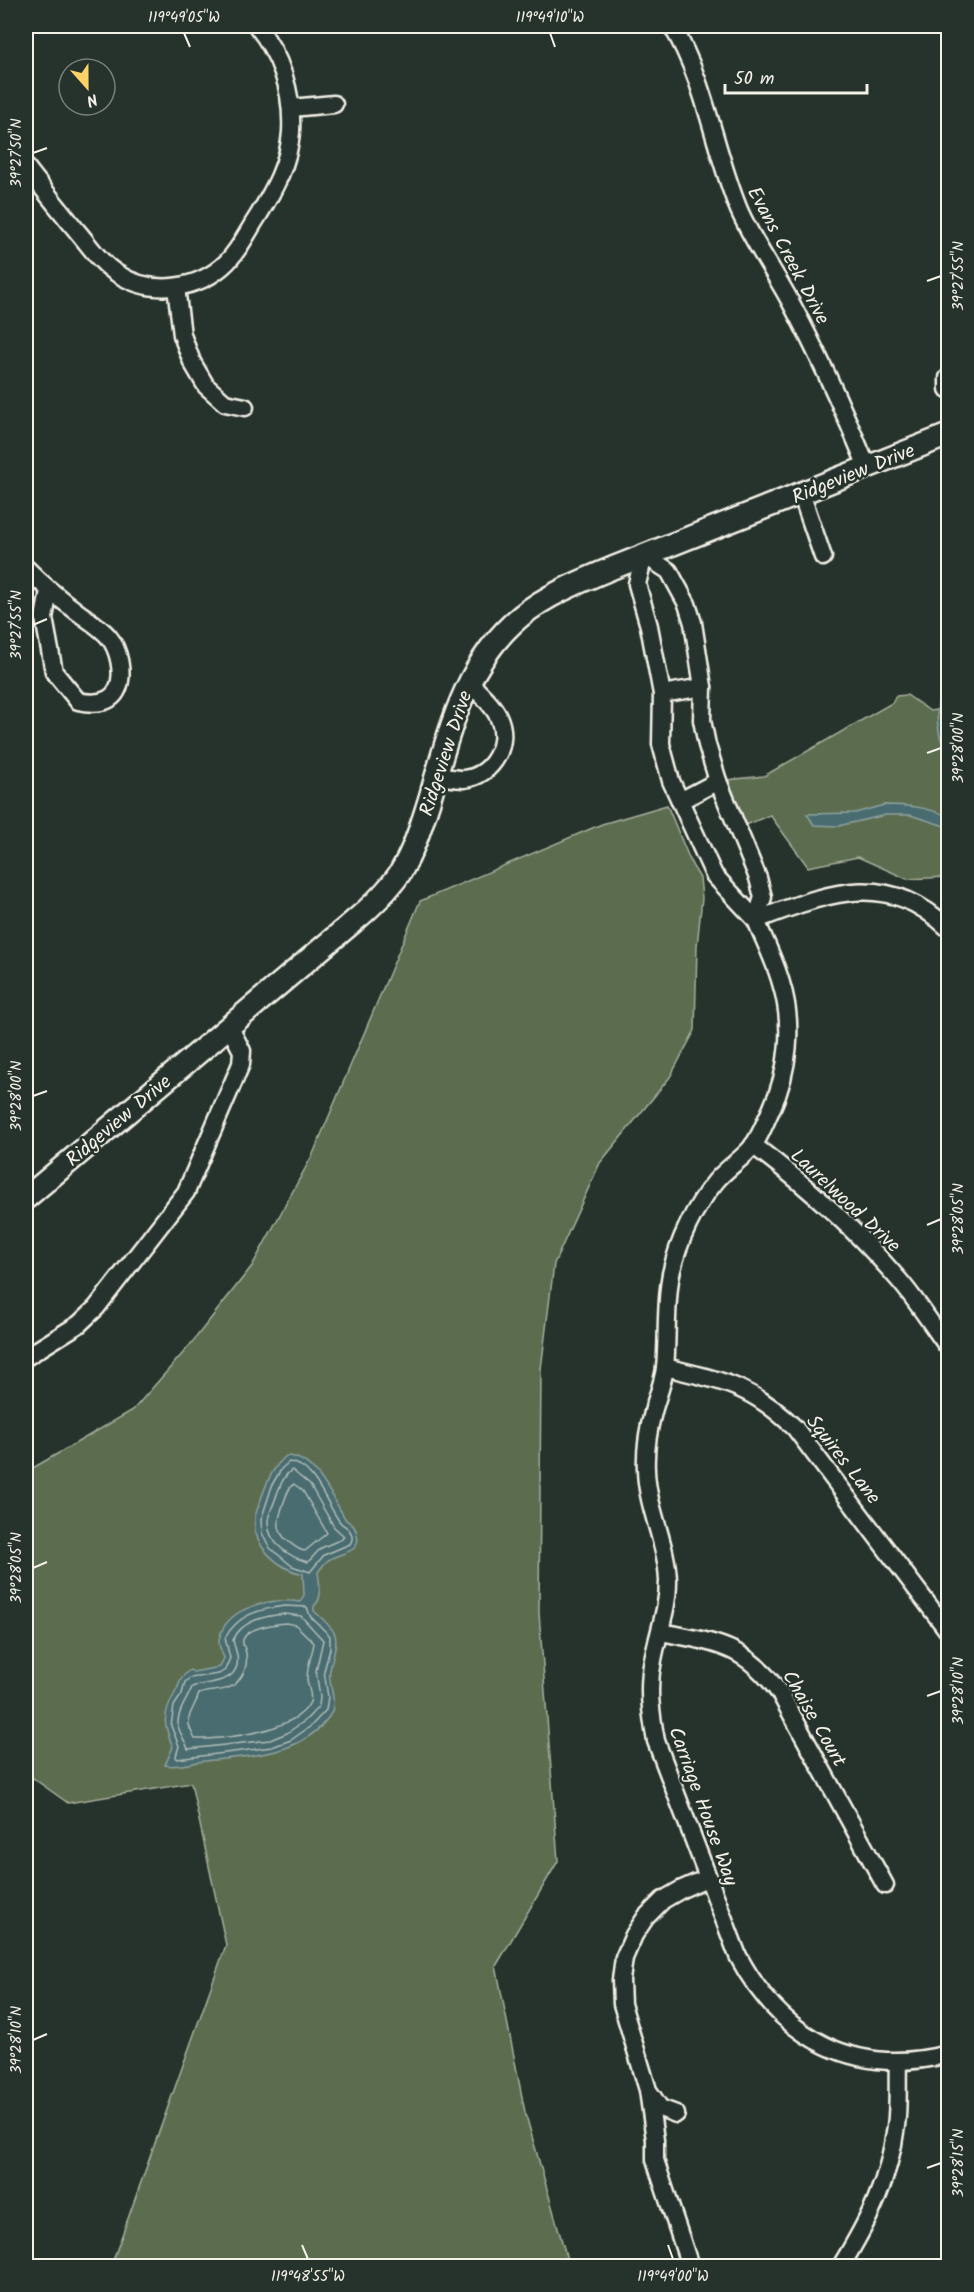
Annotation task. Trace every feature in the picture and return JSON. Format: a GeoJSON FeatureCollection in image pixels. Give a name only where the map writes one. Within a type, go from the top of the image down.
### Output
{"type":"FeatureCollection","features":[{"type":"Feature","properties":{"kind":"street"},"geometry":{"type":"LineString","coordinates":[[26,167],[102,261],[118,274],[137,284],[157,288],[176,287],[196,282],[213,273],[228,261],[239,247],[276,186],[286,160],[291,134],[291,108],[286,82],[276,55],[257,26]]}},
{"type":"Feature","properties":{"kind":"street","name":"Evans Creek Drive"},"geometry":{"type":"LineString","coordinates":[[672,26],[694,68],[730,188],[745,223],[805,329],[867,467]]}},
{"type":"Feature","properties":{"kind":"street"},"geometry":{"type":"LineString","coordinates":[[291,108],[334,104]]}},
{"type":"Feature","properties":{"kind":"street"},"geometry":{"type":"LineString","coordinates":[[176,287],[182,335],[192,362],[206,386],[225,403],[245,407]]}},
{"type":"Feature","properties":{"kind":"street"},"geometry":{"type":"LineString","coordinates":[[948,378],[948,389]]}},
{"type":"Feature","properties":{"kind":"street","name":"Ridgeview Drive"},"geometry":{"type":"LineString","coordinates":[[26,1198],[353,922],[388,889],[400,872],[417,838],[457,708],[468,681],[482,659],[507,629],[539,603],[581,581],[948,435]]}},
{"type":"Feature","properties":{"kind":"street"},"geometry":{"type":"LineString","coordinates":[[801,493],[823,557]]}},
{"type":"Feature","properties":{"kind":"street"},"geometry":{"type":"LineString","coordinates":[[644,555],[669,572],[687,604],[695,631],[703,687],[702,720],[718,781],[758,878],[763,897],[756,920]]}},
{"type":"Feature","properties":{"kind":"street","name":"Carriage House Way"},"geometry":{"type":"LineString","coordinates":[[644,555],[637,584],[649,626],[662,694],[661,744],[671,782],[714,875],[756,920],[781,983],[788,1012],[789,1041],[785,1072],[776,1099],[753,1145],[716,1181],[698,1208],[682,1239],[671,1273],[666,1306],[665,1367],[647,1442],[646,1471],[650,1499],[665,1552],[668,1580],[666,1607],[653,1660],[650,1685],[651,1713],[656,1741],[738,1956],[752,1982],[771,2006],[793,2026],[841,2052],[870,2059],[898,2061],[927,2059],[948,2054]]}},
{"type":"Feature","properties":{"kind":"street"},"geometry":{"type":"LineString","coordinates":[[26,568],[49,591],[109,637],[120,662],[121,680],[116,693],[105,700],[94,704],[78,701],[54,672],[44,618],[49,591]]}},
{"type":"Feature","properties":{"kind":"street"},"geometry":{"type":"LineString","coordinates":[[436,776],[463,779],[478,775],[497,757],[502,743],[502,728],[498,715],[468,681]]}},
{"type":"Feature","properties":{"kind":"street"},"geometry":{"type":"LineString","coordinates":[[662,694],[703,687]]}},
{"type":"Feature","properties":{"kind":"street"},"geometry":{"type":"LineString","coordinates":[[680,801],[718,781]]}},
{"type":"Feature","properties":{"kind":"street"},"geometry":{"type":"LineString","coordinates":[[756,920],[817,897],[843,891],[870,891],[895,896],[917,905],[937,917],[948,928]]}},
{"type":"Feature","properties":{"kind":"street"},"geometry":{"type":"LineString","coordinates":[[26,1357],[79,1324],[96,1308],[186,1192],[241,1064],[242,1051],[229,1026]]}},
{"type":"Feature","properties":{"kind":"street","name":"Laurelwood Drive"},"geometry":{"type":"LineString","coordinates":[[753,1145],[776,1162],[857,1234],[901,1282],[948,1347]]}},
{"type":"Feature","properties":{"kind":"street","name":"Squires Lane"},"geometry":{"type":"LineString","coordinates":[[665,1367],[727,1382],[753,1394],[776,1409],[795,1428],[948,1631]]}},
{"type":"Feature","properties":{"kind":"street","name":"Chaise Court"},"geometry":{"type":"LineString","coordinates":[[661,1632],[716,1643],[736,1651],[753,1662],[769,1678],[885,1885]]}},
{"type":"Feature","properties":{"kind":"street"},"geometry":{"type":"LineString","coordinates":[[690,2266],[655,2160],[655,2140],[648,2090],[622,2004],[621,1980],[624,1958],[634,1935],[654,1909],[663,1900],[707,1878]]}},
{"type":"Feature","properties":{"kind":"street"},"geometry":{"type":"LineString","coordinates":[[841,2266],[867,2223],[881,2192],[891,2157],[897,2124],[898,2061]]}},
{"type":"Feature","properties":{"kind":"street"},"geometry":{"type":"LineString","coordinates":[[648,2090],[660,2108],[676,2114]]}},
{"type":"Feature","properties":{"kind":"green space"},"geometry":{"type":"Polygon","coordinates":[[[907,695],[930,711],[948,708],[948,877],[907,879],[858,857],[808,867],[770,815],[746,825],[727,780],[764,776],[892,703],[896,696],[907,695]]]}},
{"type":"Feature","properties":{"kind":"green space"},"geometry":{"type":"Polygon","coordinates":[[[667,805],[692,865],[700,878],[702,898],[697,946],[695,1030],[670,1077],[600,1163],[554,1264],[541,1369],[539,1613],[558,1861],[496,1966],[525,2112],[569,2266],[111,2266],[226,1945],[191,1783],[68,1803],[26,1773],[26,1472],[133,1410],[190,1345],[252,1266],[313,1154],[420,901],[602,824],[667,805]]]}},
{"type":"Feature","properties":{"kind":"water"},"geometry":{"type":"Polygon","coordinates":[[[948,672],[948,756],[940,735],[937,714],[940,693],[948,672]]]}},
{"type":"Feature","properties":{"kind":"water"},"geometry":{"type":"Polygon","coordinates":[[[884,805],[932,810],[948,816],[948,827],[910,815],[886,815],[838,826],[814,825],[807,814],[855,813],[884,805]]]}},
{"type":"Feature","properties":{"kind":"water"},"geometry":{"type":"Polygon","coordinates":[[[286,1456],[297,1458],[314,1470],[329,1490],[346,1520],[353,1526],[358,1541],[353,1549],[327,1561],[318,1572],[320,1595],[314,1611],[330,1626],[336,1637],[330,1670],[333,1704],[330,1715],[319,1729],[305,1739],[274,1751],[180,1765],[165,1765],[173,1747],[167,1732],[166,1714],[183,1676],[190,1670],[193,1672],[220,1667],[224,1658],[219,1639],[225,1625],[233,1617],[242,1611],[266,1603],[300,1602],[304,1595],[303,1574],[285,1567],[268,1555],[257,1538],[255,1528],[256,1515],[266,1485],[274,1469],[286,1456]]]}}]}
